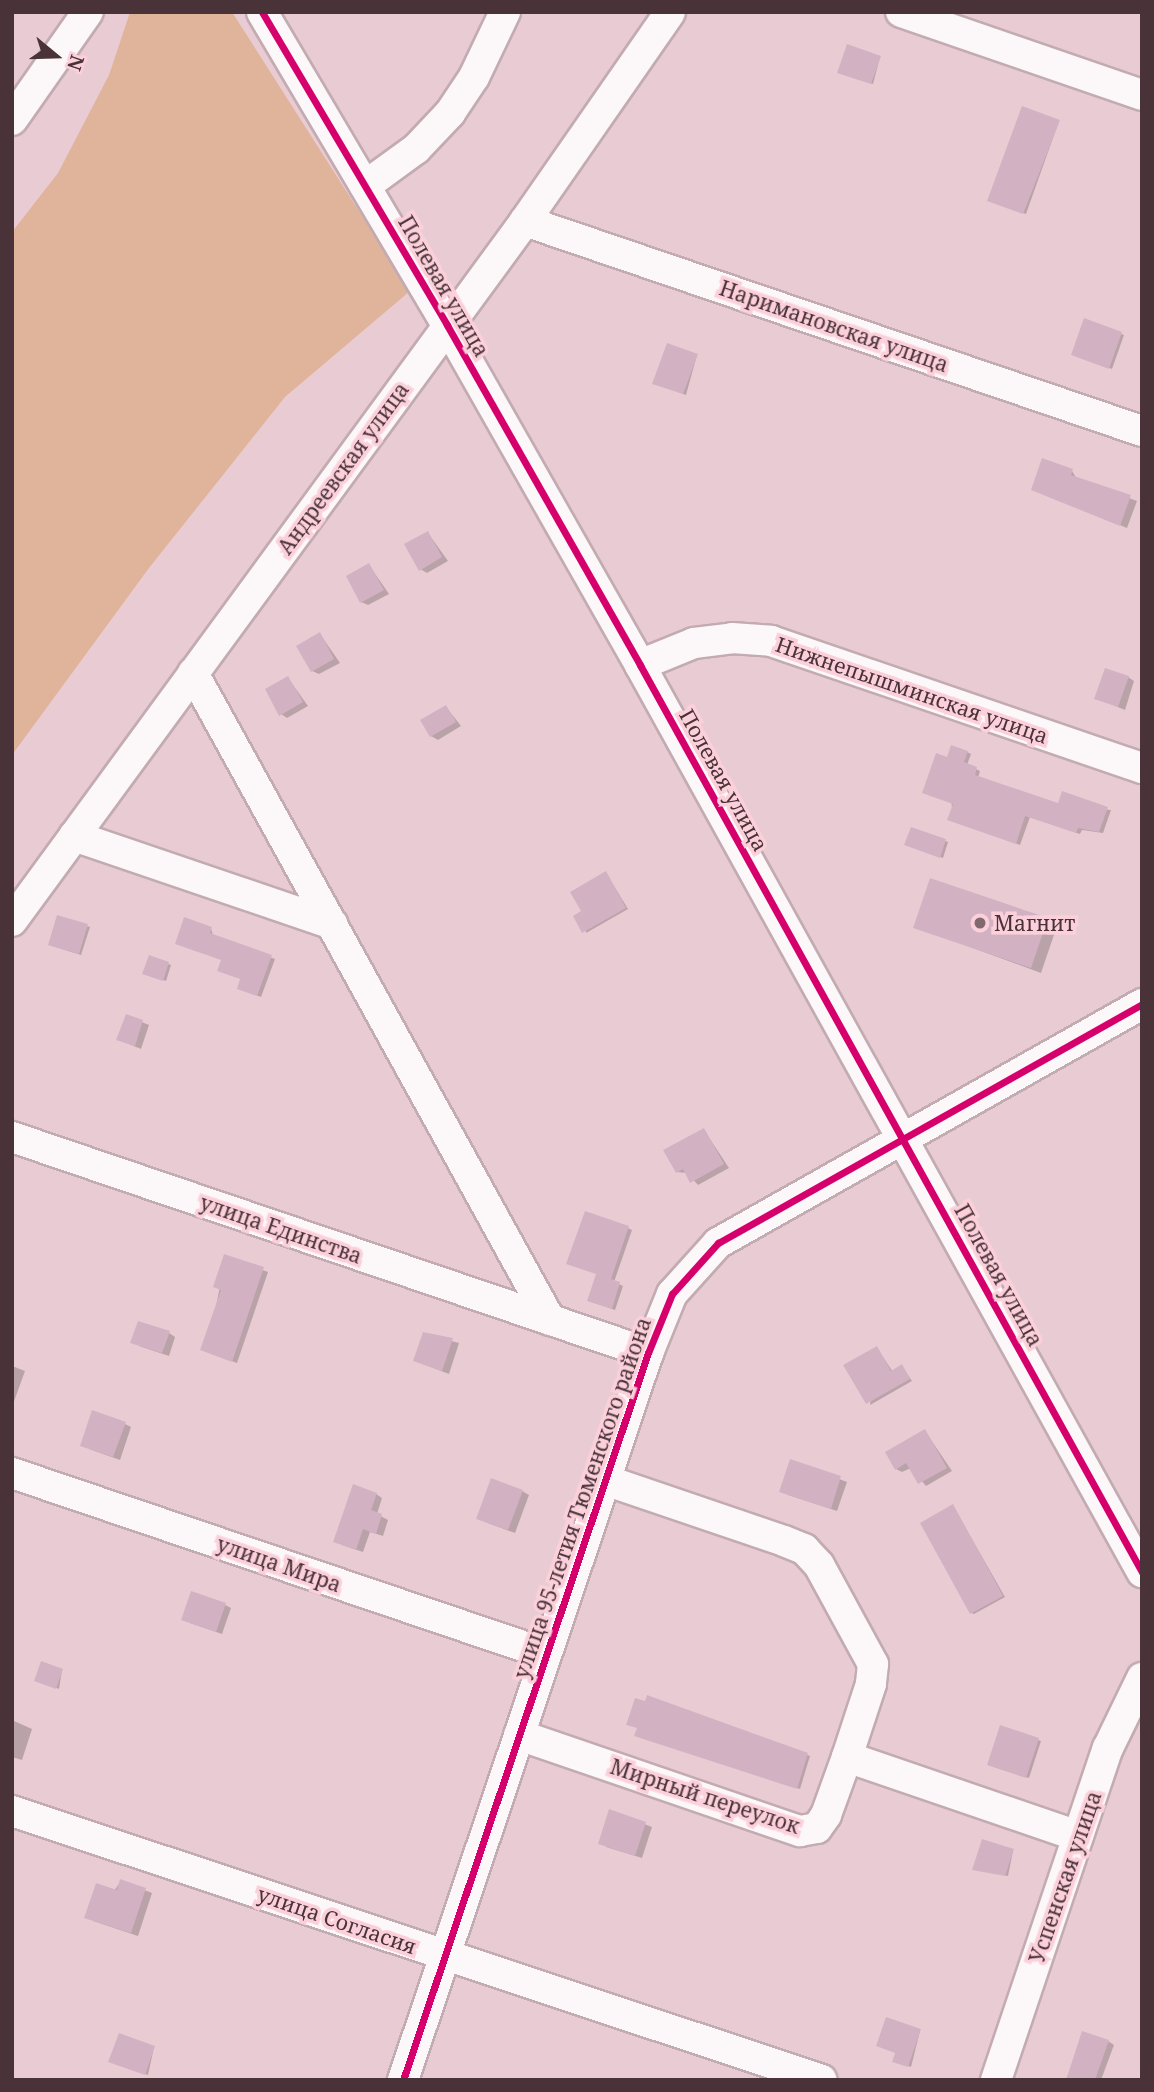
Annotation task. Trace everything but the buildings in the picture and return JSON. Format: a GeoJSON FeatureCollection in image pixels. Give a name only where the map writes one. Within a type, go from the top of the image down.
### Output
{"type":"FeatureCollection","features":[{"type":"Feature","properties":{"kind":"street"},"geometry":{"type":"LineString","coordinates":[[12,120],[88,12]]}},
{"type":"Feature","properties":{"kind":"street","name":"Полевая улица"},"geometry":{"type":"LineString","coordinates":[[262,12],[447,325],[640,665],[1142,1572]]}},
{"type":"Feature","properties":{"kind":"street"},"geometry":{"type":"LineString","coordinates":[[365,186],[416,149],[450,113],[474,77],[505,12]]}},
{"type":"Feature","properties":{"kind":"street","name":"Андреевская улица"},"geometry":{"type":"LineString","coordinates":[[12,921],[525,220],[670,12]]}},
{"type":"Feature","properties":{"kind":"street"},"geometry":{"type":"LineString","coordinates":[[901,12],[1142,95]]}},
{"type":"Feature","properties":{"kind":"street","name":"Наримановская улица"},"geometry":{"type":"LineString","coordinates":[[525,220],[1142,431]]}},
{"type":"Feature","properties":{"kind":"street","name":"Нижнепышминская улица"},"geometry":{"type":"LineString","coordinates":[[640,665],[694,643],[732,638],[771,641],[1142,768]]}},
{"type":"Feature","properties":{"kind":"street"},"geometry":{"type":"LineString","coordinates":[[193,673],[550,1320]]}},
{"type":"Feature","properties":{"kind":"street"},"geometry":{"type":"LineString","coordinates":[[74,836],[331,924]]}},
{"type":"Feature","properties":{"kind":"street","name":"улица 95-летия Тюменского района"},"geometry":{"type":"LineString","coordinates":[[403,2080],[648,1353],[672,1294],[718,1242],[1142,1004]]}},
{"type":"Feature","properties":{"kind":"street","name":"улица Единства"},"geometry":{"type":"LineString","coordinates":[[12,1138],[648,1353]]}},
{"type":"Feature","properties":{"kind":"street","name":"улица Мира"},"geometry":{"type":"LineString","coordinates":[[12,1473],[546,1654]]}},
{"type":"Feature","properties":{"kind":"street","name":"Мирный переулок"},"geometry":{"type":"LineString","coordinates":[[519,1735],[800,1831],[817,1828],[826,1815],[872,1684],[873,1664],[819,1565],[804,1549],[605,1480]]}},
{"type":"Feature","properties":{"kind":"street","name":"Успенская улица"},"geometry":{"type":"LineString","coordinates":[[996,2080],[1108,1748],[1142,1678]]}},
{"type":"Feature","properties":{"kind":"street"},"geometry":{"type":"LineString","coordinates":[[847,1757],[1078,1836]]}},
{"type":"Feature","properties":{"kind":"street","name":"улица Согласия"},"geometry":{"type":"LineString","coordinates":[[12,1811],[822,2080]]}},
{"type":"Feature","properties":{"kind":"shaded area"},"geometry":{"type":"Polygon","coordinates":[[[130,12],[232,12],[410,291],[285,397],[149,568],[12,755],[12,232],[58,173],[109,75],[130,12]]]}},
{"type":"Feature","properties":{"kind":"cycle path"},"geometry":{"type":"LineString","coordinates":[[262,12],[447,325],[640,665],[1142,1572]]}},
{"type":"Feature","properties":{"kind":"cycle path"},"geometry":{"type":"LineString","coordinates":[[403,2080],[648,1353],[672,1294],[718,1243],[1142,1004]]}},
{"type":"Feature","properties":{"kind":"place","name":"Магнит"},"geometry":{"type":"Point","coordinates":[980,923]}}]}
